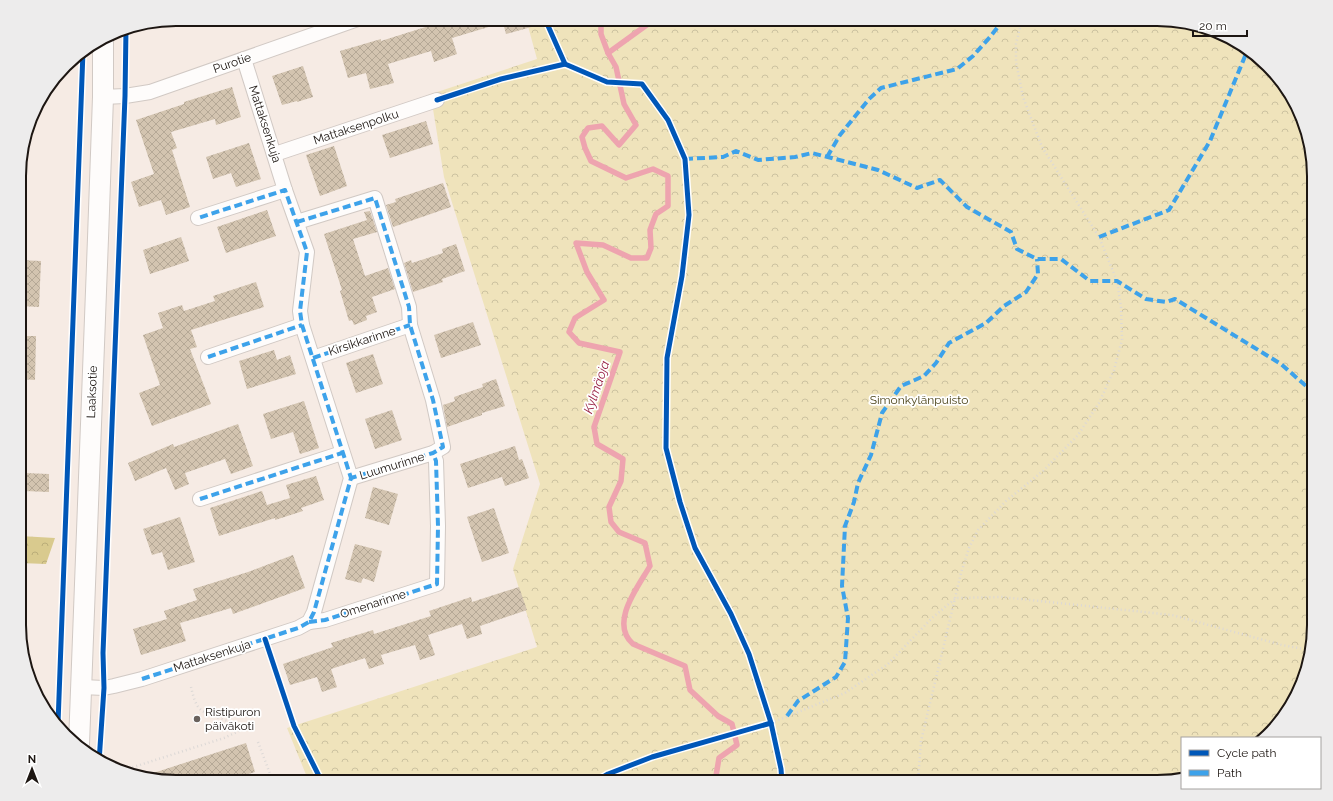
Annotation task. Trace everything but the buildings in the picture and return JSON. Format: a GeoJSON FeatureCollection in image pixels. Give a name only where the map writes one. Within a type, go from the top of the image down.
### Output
{"type":"FeatureCollection","features":[{"type":"Feature","properties":{"kind":"main road","name":"Laaksotie"},"geometry":{"type":"LineString","coordinates":[[80,740],[103,97],[103,45]]}},
{"type":"Feature","properties":{"kind":"street","name":"Purotie"},"geometry":{"type":"LineString","coordinates":[[103,97],[125,96],[150,92],[338,26]]}},
{"type":"Feature","properties":{"kind":"street","name":"Mattaksenkuja"},"geometry":{"type":"LineString","coordinates":[[244,59],[307,252],[300,311],[302,325],[350,478]]}},
{"type":"Feature","properties":{"kind":"street","name":"Mattaksenpolku"},"geometry":{"type":"LineString","coordinates":[[275,154],[438,100]]}},
{"type":"Feature","properties":{"kind":"street"},"geometry":{"type":"LineString","coordinates":[[198,218],[286,190]]}},
{"type":"Feature","properties":{"kind":"street"},"geometry":{"type":"LineString","coordinates":[[297,222],[375,198],[408,307],[410,325],[433,400],[443,447],[433,453]]}},
{"type":"Feature","properties":{"kind":"street"},"geometry":{"type":"LineString","coordinates":[[208,357],[302,325]]}},
{"type":"Feature","properties":{"kind":"street","name":"Kirsikkarinne"},"geometry":{"type":"LineString","coordinates":[[313,358],[410,325]]}},
{"type":"Feature","properties":{"kind":"street"},"geometry":{"type":"LineString","coordinates":[[200,499],[342,453]]}},
{"type":"Feature","properties":{"kind":"street","name":"Luumurinne"},"geometry":{"type":"LineString","coordinates":[[350,478],[433,453]]}},
{"type":"Feature","properties":{"kind":"street","name":"Omenarinne"},"geometry":{"type":"LineString","coordinates":[[309,622],[325,620],[437,584],[436,461],[433,453]]}},
{"type":"Feature","properties":{"kind":"street"},"geometry":{"type":"LineString","coordinates":[[309,622],[314,612],[350,478]]}},
{"type":"Feature","properties":{"kind":"street","name":"Mattaksenkuja"},"geometry":{"type":"LineString","coordinates":[[82,687],[104,688],[142,679],[298,628],[309,622]]}},
{"type":"Feature","properties":{"kind":"path"},"geometry":{"type":"LineString","coordinates":[[919,775],[921,741],[961,573],[969,548],[978,530],[1006,501],[1043,471],[1078,435],[1099,403],[1114,370],[1122,340],[1117,281],[1099,237],[1042,147],[1023,97],[1016,62],[1016,44],[1020,26]]}},
{"type":"Feature","properties":{"kind":"path"},"geometry":{"type":"LineString","coordinates":[[765,724],[771,723],[845,693],[888,664],[932,618],[956,598],[1002,597],[1172,615],[1282,645],[1305,649]]}},
{"type":"Feature","properties":{"kind":"path"},"geometry":{"type":"LineString","coordinates":[[130,768],[224,738],[248,727],[201,710],[194,698],[191,687]]}},
{"type":"Feature","properties":{"kind":"path"},"geometry":{"type":"LineString","coordinates":[[768,715],[772,730]]}},
{"type":"Feature","properties":{"kind":"path"},"geometry":{"type":"LineString","coordinates":[[258,742],[270,775]]}},
{"type":"Feature","properties":{"kind":"green space","name":"Simonkylänpuisto"},"geometry":{"type":"Polygon","coordinates":[[[528,26],[1167,26],[1196,31],[1215,37],[1240,51],[1256,63],[1270,77],[1282,93],[1296,118],[1302,137],[1307,166],[1307,635],[1302,664],[1296,683],[1282,708],[1270,724],[1257,737],[1181,737],[1181,773],[1167,775],[306,775],[287,728],[537,647],[513,569],[540,484],[444,177],[433,109],[428,95],[537,59],[528,26]]]}},
{"type":"Feature","properties":{"kind":"green space"},"geometry":{"type":"Polygon","coordinates":[[[26,536],[55,538],[46,564],[26,563],[26,536]]]}},
{"type":"Feature","properties":{"kind":"waterway","name":"Kylmäoja"},"geometry":{"type":"LineString","coordinates":[[601,26],[601,34],[608,53],[616,67],[624,104],[636,125],[619,145],[602,126],[588,128],[582,137],[585,148],[591,161],[626,178],[653,169],[668,176],[668,206],[656,214],[650,230],[651,248],[647,258],[631,258],[603,245],[576,243],[587,272],[604,300],[575,318],[569,332],[579,343],[620,352],[594,427],[597,444],[623,459],[621,481],[609,507],[611,522],[619,532],[645,543],[650,566],[628,605],[624,626],[626,635],[633,644],[685,666],[690,690],[718,716],[732,724],[737,745],[719,758],[716,775]]}},
{"type":"Feature","properties":{"kind":"waterway"},"geometry":{"type":"LineString","coordinates":[[608,53],[645,26]]}},
{"type":"Feature","properties":{"kind":"marked path"},"geometry":{"type":"LineString","coordinates":[[827,157],[840,135],[869,99],[881,88],[957,69],[973,56],[999,26]]}},
{"type":"Feature","properties":{"kind":"marked path"},"geometry":{"type":"LineString","coordinates":[[1099,237],[1169,210],[1210,141],[1245,55]]}},
{"type":"Feature","properties":{"kind":"marked path"},"geometry":{"type":"LineString","coordinates":[[685,159],[723,157],[736,151],[758,160],[795,157],[812,153],[878,170],[917,188],[940,180],[967,207],[1011,232],[1017,249],[1037,259],[1061,259],[1090,281],[1117,281],[1146,299],[1166,302],[1175,299],[1281,364],[1307,387]]}},
{"type":"Feature","properties":{"kind":"marked path"},"geometry":{"type":"LineString","coordinates":[[142,679],[298,628],[309,622],[314,612],[351,478],[302,325],[300,311],[307,252],[285,190],[198,218]]}},
{"type":"Feature","properties":{"kind":"marked path"},"geometry":{"type":"LineString","coordinates":[[297,222],[375,198],[409,307],[410,325],[433,400],[443,447],[433,453],[351,478]]}},
{"type":"Feature","properties":{"kind":"marked path"},"geometry":{"type":"LineString","coordinates":[[787,716],[798,701],[836,677],[845,662],[848,618],[842,586],[845,526],[854,502],[858,483],[871,455],[882,413],[901,386],[924,376],[936,363],[949,343],[986,323],[1004,306],[1026,292],[1038,274],[1037,259]]}},
{"type":"Feature","properties":{"kind":"marked path"},"geometry":{"type":"LineString","coordinates":[[208,357],[302,325]]}},
{"type":"Feature","properties":{"kind":"marked path"},"geometry":{"type":"LineString","coordinates":[[313,358],[410,325]]}},
{"type":"Feature","properties":{"kind":"marked path"},"geometry":{"type":"LineString","coordinates":[[200,499],[342,453]]}},
{"type":"Feature","properties":{"kind":"marked path"},"geometry":{"type":"LineString","coordinates":[[309,622],[325,620],[437,584],[438,526],[436,461],[433,453]]}},
{"type":"Feature","properties":{"kind":"cycle path"},"geometry":{"type":"LineString","coordinates":[[548,26],[565,64],[607,82],[642,84],[668,120],[685,159],[689,215],[682,276],[667,358],[666,448],[680,502],[695,548],[731,614],[749,654],[771,723],[781,775]]}},
{"type":"Feature","properties":{"kind":"cycle path"},"geometry":{"type":"LineString","coordinates":[[100,754],[104,688],[103,653],[125,96],[126,35]]}},
{"type":"Feature","properties":{"kind":"cycle path"},"geometry":{"type":"LineString","coordinates":[[58,718],[83,59]]}},
{"type":"Feature","properties":{"kind":"cycle path"},"geometry":{"type":"LineString","coordinates":[[437,100],[501,79],[565,64]]}},
{"type":"Feature","properties":{"kind":"cycle path"},"geometry":{"type":"LineString","coordinates":[[265,639],[294,726],[318,775]]}},
{"type":"Feature","properties":{"kind":"cycle path"},"geometry":{"type":"LineString","coordinates":[[606,775],[652,757],[771,723]]}},
{"type":"Feature","properties":{"kind":"place","name":"Ristipuron päiväkoti"},"geometry":{"type":"Point","coordinates":[197,719]}}]}
